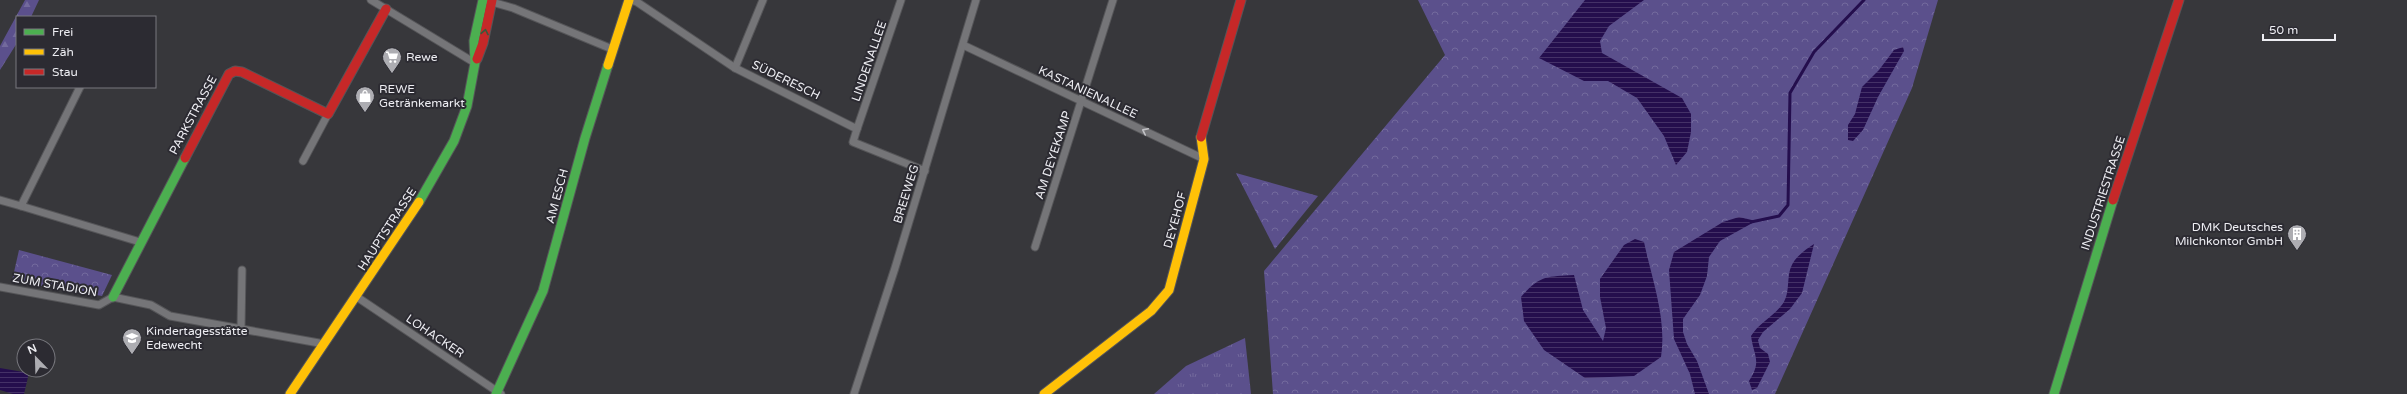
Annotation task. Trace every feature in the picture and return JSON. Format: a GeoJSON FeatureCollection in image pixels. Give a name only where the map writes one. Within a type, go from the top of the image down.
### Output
{"type":"FeatureCollection","features":[{"type":"Feature","properties":{"kind":"street"},"geometry":{"type":"LineString","coordinates":[[371,0],[475,63]]}},
{"type":"Feature","properties":{"kind":"street"},"geometry":{"type":"LineString","coordinates":[[487,0],[513,8],[612,49]]}},
{"type":"Feature","properties":{"kind":"street","name":"HAUPTSTRASSE"},"geometry":{"type":"LineString","coordinates":[[290,394],[357,297],[440,168],[454,141],[467,106],[475,63],[483,42],[487,0]]}},
{"type":"Feature","properties":{"kind":"street","name":"AM ESCH"},"geometry":{"type":"LineString","coordinates":[[498,393],[544,291],[585,138],[612,49],[630,0]]}},
{"type":"Feature","properties":{"kind":"street","name":"SÜDERESCH"},"geometry":{"type":"LineString","coordinates":[[630,0],[637,2],[735,68],[857,129]]}},
{"type":"Feature","properties":{"kind":"street"},"geometry":{"type":"LineString","coordinates":[[735,68],[763,0]]}},
{"type":"Feature","properties":{"kind":"street","name":"LINDENALLEE"},"geometry":{"type":"LineString","coordinates":[[857,129],[901,0]]}},
{"type":"Feature","properties":{"kind":"street","name":"BREEWEG"},"geometry":{"type":"LineString","coordinates":[[854,394],[925,171],[976,0]]}},
{"type":"Feature","properties":{"kind":"street","name":"AM DEYEKAMP"},"geometry":{"type":"LineString","coordinates":[[1035,247],[1082,101],[1112,0]]}},
{"type":"Feature","properties":{"kind":"street","name":"DEYEHOF"},"geometry":{"type":"LineString","coordinates":[[1044,394],[1151,311],[1169,290],[1204,159],[1200,141],[1204,118],[1241,0]]}},
{"type":"Feature","properties":{"kind":"street","name":"INDUSTRIESTRASSE"},"geometry":{"type":"LineString","coordinates":[[2054,394],[2100,238],[2180,0]]}},
{"type":"Feature","properties":{"kind":"street"},"geometry":{"type":"LineString","coordinates":[[304,161],[386,9]]}},
{"type":"Feature","properties":{"kind":"street","name":"KASTANIENALLEE"},"geometry":{"type":"LineString","coordinates":[[963,45],[1204,159]]}},
{"type":"Feature","properties":{"kind":"street","name":"PARKSTRASSE"},"geometry":{"type":"LineString","coordinates":[[113,297],[140,242],[229,74],[235,71],[242,72],[328,114]]}},
{"type":"Feature","properties":{"kind":"street"},"geometry":{"type":"LineString","coordinates":[[21,206],[80,88]]}},
{"type":"Feature","properties":{"kind":"street"},"geometry":{"type":"LineString","coordinates":[[857,129],[853,142],[925,171]]}},
{"type":"Feature","properties":{"kind":"street"},"geometry":{"type":"LineString","coordinates":[[0,200],[140,242]]}},
{"type":"Feature","properties":{"kind":"street"},"geometry":{"type":"LineString","coordinates":[[241,329],[242,270]]}},
{"type":"Feature","properties":{"kind":"street","name":"ZUM STADION"},"geometry":{"type":"LineString","coordinates":[[1,288],[99,305],[113,297],[151,305],[170,316],[319,343],[323,346]]}},
{"type":"Feature","properties":{"kind":"street","name":"LOHACKER"},"geometry":{"type":"LineString","coordinates":[[357,297],[498,393]]}},
{"type":"Feature","properties":{"kind":"green space"},"geometry":{"type":"Polygon","coordinates":[[[25,0],[39,0],[31,16],[16,16],[25,0]]]}},
{"type":"Feature","properties":{"kind":"green space"},"geometry":{"type":"Polygon","coordinates":[[[1418,0],[1938,0],[1912,88],[1775,394],[1273,394],[1264,271],[1445,55],[1418,0]]]}},
{"type":"Feature","properties":{"kind":"green space"},"geometry":{"type":"Polygon","coordinates":[[[16,17],[16,45],[0,70],[0,46],[16,17]]]}},
{"type":"Feature","properties":{"kind":"green space"},"geometry":{"type":"Polygon","coordinates":[[[1236,173],[1318,196],[1275,249],[1236,173]]]}},
{"type":"Feature","properties":{"kind":"green space"},"geometry":{"type":"Polygon","coordinates":[[[19,250],[112,275],[102,296],[12,281],[19,250]]]}},
{"type":"Feature","properties":{"kind":"green space"},"geometry":{"type":"Polygon","coordinates":[[[1245,338],[1251,394],[1154,394],[1186,366],[1245,338]]]}},
{"type":"Feature","properties":{"kind":"shaded area"},"geometry":{"type":"Polygon","coordinates":[[[1585,0],[1644,0],[1609,26],[1600,41],[1602,53],[1682,98],[1691,114],[1691,132],[1687,152],[1676,165],[1664,136],[1637,98],[1608,81],[1584,81],[1539,58],[1585,0]]]}},
{"type":"Feature","properties":{"kind":"shaded area"},"geometry":{"type":"Polygon","coordinates":[[[1903,47],[1904,51],[1878,97],[1863,130],[1853,141],[1848,140],[1848,125],[1855,114],[1862,87],[1879,70],[1894,50],[1903,47]]]}},
{"type":"Feature","properties":{"kind":"shaded area"},"geometry":{"type":"Polygon","coordinates":[[[1739,217],[1756,221],[1720,241],[1709,257],[1707,276],[1700,295],[1683,319],[1683,332],[1687,344],[1697,361],[1709,394],[1695,394],[1690,374],[1674,339],[1669,270],[1674,252],[1723,222],[1739,217]]]}},
{"type":"Feature","properties":{"kind":"shaded area"},"geometry":{"type":"Polygon","coordinates":[[[1635,239],[1644,242],[1658,300],[1662,328],[1661,357],[1634,376],[1585,378],[1544,350],[1524,321],[1521,297],[1533,285],[1544,278],[1574,275],[1583,310],[1603,341],[1606,328],[1600,297],[1600,279],[1624,245],[1635,239]]]}},
{"type":"Feature","properties":{"kind":"shaded area"},"geometry":{"type":"Polygon","coordinates":[[[1814,244],[1802,293],[1790,309],[1763,332],[1758,340],[1760,348],[1768,354],[1770,362],[1757,388],[1752,390],[1749,381],[1755,368],[1756,359],[1751,336],[1784,302],[1790,272],[1795,260],[1807,248],[1814,244]]]}},
{"type":"Feature","properties":{"kind":"shaded area"},"geometry":{"type":"Polygon","coordinates":[[[0,368],[16,371],[16,378],[28,378],[24,394],[13,394],[0,390],[0,368]]]}},
{"type":"Feature","properties":{"kind":"waterway"},"geometry":{"type":"LineString","coordinates":[[1751,222],[1779,216],[1788,205],[1790,93],[1814,52],[1864,0]]}},
{"type":"Feature","properties":{"kind":"traffic: fast"},"geometry":{"type":"LineString","coordinates":[[419,202],[454,141],[467,106],[475,63],[474,41],[483,0]]}},
{"type":"Feature","properties":{"kind":"traffic: fast"},"geometry":{"type":"LineString","coordinates":[[496,394],[543,291],[585,138],[608,65]]}},
{"type":"Feature","properties":{"kind":"traffic: fast"},"geometry":{"type":"LineString","coordinates":[[113,297],[185,158]]}},
{"type":"Feature","properties":{"kind":"traffic: fast"},"geometry":{"type":"LineString","coordinates":[[2054,394],[2113,200]]}},
{"type":"Feature","properties":{"kind":"traffic: slow"},"geometry":{"type":"LineString","coordinates":[[608,65],[629,0]]}},
{"type":"Feature","properties":{"kind":"traffic: slow"},"geometry":{"type":"LineString","coordinates":[[1044,394],[1151,311],[1169,290],[1204,159],[1201,137]]}},
{"type":"Feature","properties":{"kind":"traffic: slow"},"geometry":{"type":"LineString","coordinates":[[290,394],[419,202]]}},
{"type":"Feature","properties":{"kind":"traffic: jam"},"geometry":{"type":"LineString","coordinates":[[477,59],[483,43],[492,0]]}},
{"type":"Feature","properties":{"kind":"traffic: jam"},"geometry":{"type":"LineString","coordinates":[[1201,137],[1241,0]]}},
{"type":"Feature","properties":{"kind":"traffic: jam"},"geometry":{"type":"LineString","coordinates":[[2113,200],[2179,0]]}},
{"type":"Feature","properties":{"kind":"traffic: jam"},"geometry":{"type":"LineString","coordinates":[[185,158],[229,74],[235,71],[242,72],[328,114],[386,9]]}},
{"type":"Feature","properties":{"kind":"place","name":"Rewe"},"geometry":{"type":"Point","coordinates":[392,74]}},
{"type":"Feature","properties":{"kind":"place","name":"REWE Getränkemarkt"},"geometry":{"type":"Point","coordinates":[365,113]}},
{"type":"Feature","properties":{"kind":"place","name":"DMK Deutsches Milchkontor GmbH"},"geometry":{"type":"Point","coordinates":[2297,251]}},
{"type":"Feature","properties":{"kind":"place","name":"Kindertagesstätte Edewecht"},"geometry":{"type":"Point","coordinates":[132,355]}}]}
